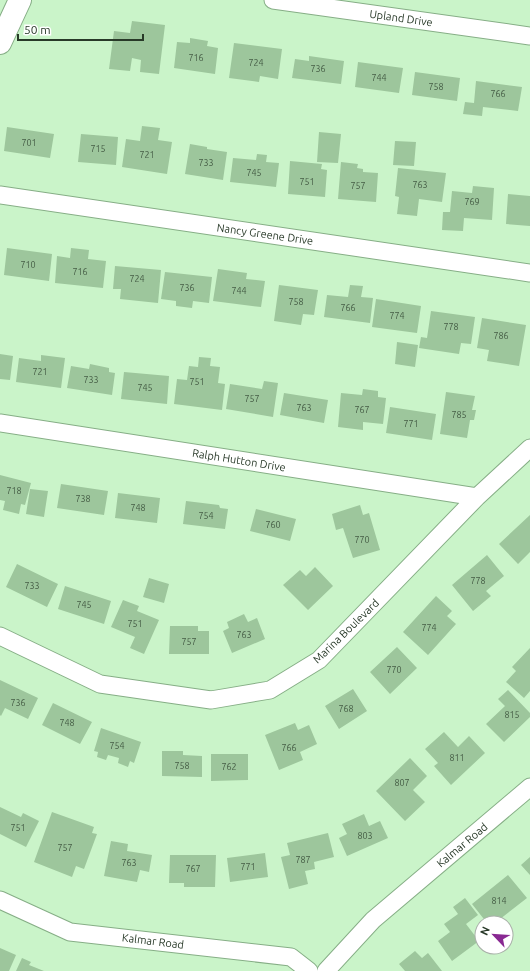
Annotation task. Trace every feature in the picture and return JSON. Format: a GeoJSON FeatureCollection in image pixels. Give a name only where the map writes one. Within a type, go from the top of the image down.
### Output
{"type":"FeatureCollection","features":[{"type":"Feature","properties":{"kind":"street"},"geometry":{"type":"LineString","coordinates":[[0,43],[20,0]]}},
{"type":"Feature","properties":{"kind":"street","name":"Upland Drive"},"geometry":{"type":"LineString","coordinates":[[272,0],[530,36]]}},
{"type":"Feature","properties":{"kind":"street","name":"Nancy Greene Drive"},"geometry":{"type":"LineString","coordinates":[[0,195],[530,273]]}},
{"type":"Feature","properties":{"kind":"street","name":"Ralph Hutton Drive"},"geometry":{"type":"LineString","coordinates":[[0,423],[477,497]]}},
{"type":"Feature","properties":{"kind":"street","name":"Marina Boulevard"},"geometry":{"type":"LineString","coordinates":[[0,636],[100,684],[211,700],[270,690],[319,660],[477,497],[530,448]]}},
{"type":"Feature","properties":{"kind":"street","name":"Kalmar Road"},"geometry":{"type":"LineString","coordinates":[[326,971],[373,920],[530,787]]}},
{"type":"Feature","properties":{"kind":"street","name":"Kalmar Road"},"geometry":{"type":"LineString","coordinates":[[0,900],[70,932],[291,957],[309,971]]}},
{"type":"Feature","properties":{"kind":"building"},"geometry":{"type":"Polygon","coordinates":[[[132,21],[165,25],[159,74],[140,72],[141,60],[132,58],[130,71],[109,69],[114,31],[130,33],[132,21]]]}},
{"type":"Feature","properties":{"kind":"building"},"geometry":{"type":"Polygon","coordinates":[[[190,38],[208,41],[207,46],[218,48],[215,74],[174,68],[177,42],[190,43],[190,38]]]}},
{"type":"Feature","properties":{"kind":"building"},"geometry":{"type":"Polygon","coordinates":[[[234,43],[282,49],[278,79],[260,76],[259,82],[229,78],[234,43]]]}},
{"type":"Feature","properties":{"kind":"building"},"geometry":{"type":"Polygon","coordinates":[[[309,56],[344,61],[341,84],[292,78],[295,59],[309,61],[309,56]]]}},
{"type":"Feature","properties":{"kind":"building"},"geometry":{"type":"Polygon","coordinates":[[[358,62],[403,68],[399,93],[355,87],[358,62]]]}},
{"type":"Feature","properties":{"kind":"building"},"geometry":{"type":"Polygon","coordinates":[[[415,72],[460,78],[457,101],[412,95],[415,72]]]}},
{"type":"Feature","properties":{"kind":"building"},"geometry":{"type":"Polygon","coordinates":[[[476,81],[522,87],[518,111],[483,107],[482,116],[463,114],[465,102],[474,103],[476,81]]]}},
{"type":"Feature","properties":{"kind":"building"},"geometry":{"type":"Polygon","coordinates":[[[142,126],[160,128],[158,140],[172,142],[167,174],[122,167],[126,139],[140,141],[142,126]]]}},
{"type":"Feature","properties":{"kind":"building"},"geometry":{"type":"Polygon","coordinates":[[[7,127],[54,134],[50,158],[4,151],[7,127]]]}},
{"type":"Feature","properties":{"kind":"building"},"geometry":{"type":"Polygon","coordinates":[[[319,132],[341,134],[338,163],[317,162],[319,132]]]}},
{"type":"Feature","properties":{"kind":"building"},"geometry":{"type":"Polygon","coordinates":[[[81,134],[118,137],[116,165],[78,162],[81,134]]]}},
{"type":"Feature","properties":{"kind":"building"},"geometry":{"type":"Polygon","coordinates":[[[395,141],[416,142],[414,166],[393,165],[395,141]]]}},
{"type":"Feature","properties":{"kind":"building"},"geometry":{"type":"Polygon","coordinates":[[[190,144],[207,147],[207,149],[227,152],[223,180],[185,174],[190,144]]]}},
{"type":"Feature","properties":{"kind":"building"},"geometry":{"type":"Polygon","coordinates":[[[257,154],[267,155],[266,162],[279,163],[276,187],[230,182],[233,158],[256,160],[257,154]]]}},
{"type":"Feature","properties":{"kind":"building"},"geometry":{"type":"Polygon","coordinates":[[[290,161],[322,164],[321,169],[327,170],[325,197],[288,194],[290,161]]]}},
{"type":"Feature","properties":{"kind":"building"},"geometry":{"type":"Polygon","coordinates":[[[341,162],[358,164],[357,168],[363,169],[363,172],[378,173],[376,202],[338,199],[341,162]]]}},
{"type":"Feature","properties":{"kind":"building"},"geometry":{"type":"Polygon","coordinates":[[[398,168],[446,173],[442,202],[419,199],[417,216],[397,214],[399,197],[395,196],[398,168]]]}},
{"type":"Feature","properties":{"kind":"building"},"geometry":{"type":"Polygon","coordinates":[[[473,186],[494,188],[492,220],[464,218],[463,231],[442,230],[443,212],[450,212],[452,191],[472,193],[473,186]]]}},
{"type":"Feature","properties":{"kind":"building"},"geometry":{"type":"Polygon","coordinates":[[[508,194],[530,196],[530,226],[506,224],[508,194]]]}},
{"type":"Feature","properties":{"kind":"building"},"geometry":{"type":"Polygon","coordinates":[[[7,248],[52,254],[49,281],[4,275],[7,248]]]}},
{"type":"Feature","properties":{"kind":"building"},"geometry":{"type":"Polygon","coordinates":[[[71,248],[89,250],[88,259],[106,261],[103,288],[55,283],[57,256],[70,258],[71,248]]]}},
{"type":"Feature","properties":{"kind":"building"},"geometry":{"type":"Polygon","coordinates":[[[115,266],[161,270],[158,303],[120,299],[121,289],[113,289],[115,266]]]}},
{"type":"Feature","properties":{"kind":"building"},"geometry":{"type":"Polygon","coordinates":[[[218,269],[247,273],[246,279],[265,281],[261,307],[213,301],[218,269]]]}},
{"type":"Feature","properties":{"kind":"building"},"geometry":{"type":"Polygon","coordinates":[[[165,272],[212,277],[209,303],[193,301],[192,308],[176,306],[176,301],[161,299],[165,272]]]}},
{"type":"Feature","properties":{"kind":"building"},"geometry":{"type":"Polygon","coordinates":[[[279,285],[318,290],[314,315],[303,314],[301,325],[274,321],[279,285]]]}},
{"type":"Feature","properties":{"kind":"building"},"geometry":{"type":"Polygon","coordinates":[[[350,285],[363,286],[361,297],[373,298],[370,323],[324,317],[327,295],[348,297],[350,285]]]}},
{"type":"Feature","properties":{"kind":"building"},"geometry":{"type":"Polygon","coordinates":[[[376,299],[421,306],[417,333],[372,327],[376,299]]]}},
{"type":"Feature","properties":{"kind":"building"},"geometry":{"type":"Polygon","coordinates":[[[431,311],[475,317],[471,344],[461,343],[459,354],[419,348],[421,337],[427,338],[431,311]]]}},
{"type":"Feature","properties":{"kind":"building"},"geometry":{"type":"Polygon","coordinates":[[[482,318],[526,325],[519,366],[487,361],[489,350],[477,348],[482,318]]]}},
{"type":"Feature","properties":{"kind":"building"},"geometry":{"type":"Polygon","coordinates":[[[397,342],[418,345],[415,367],[395,364],[397,342]]]}},
{"type":"Feature","properties":{"kind":"building"},"geometry":{"type":"Polygon","coordinates":[[[0,354],[13,356],[10,380],[0,379],[0,354]]]}},
{"type":"Feature","properties":{"kind":"building"},"geometry":{"type":"Polygon","coordinates":[[[41,355],[65,358],[61,388],[16,382],[19,358],[41,361],[41,355]]]}},
{"type":"Feature","properties":{"kind":"building"},"geometry":{"type":"Polygon","coordinates":[[[199,357],[211,358],[210,366],[220,367],[218,383],[225,384],[222,410],[174,404],[177,379],[187,380],[189,366],[198,367],[199,357]]]}},
{"type":"Feature","properties":{"kind":"building"},"geometry":{"type":"Polygon","coordinates":[[[90,364],[109,368],[109,372],[115,373],[112,395],[67,388],[71,366],[89,369],[90,364]]]}},
{"type":"Feature","properties":{"kind":"building"},"geometry":{"type":"Polygon","coordinates":[[[124,372],[169,376],[167,404],[121,399],[124,372]]]}},
{"type":"Feature","properties":{"kind":"building"},"geometry":{"type":"Polygon","coordinates":[[[264,381],[278,383],[273,417],[226,409],[230,384],[262,389],[264,381]]]}},
{"type":"Feature","properties":{"kind":"building"},"geometry":{"type":"Polygon","coordinates":[[[363,389],[378,391],[378,397],[386,398],[383,424],[363,422],[363,430],[338,427],[341,393],[362,395],[363,389]]]}},
{"type":"Feature","properties":{"kind":"building"},"geometry":{"type":"Polygon","coordinates":[[[446,392],[475,396],[472,410],[476,410],[474,420],[470,420],[467,438],[440,434],[446,392]]]}},
{"type":"Feature","properties":{"kind":"building"},"geometry":{"type":"Polygon","coordinates":[[[284,393],[328,400],[324,423],[280,415],[284,393]]]}},
{"type":"Feature","properties":{"kind":"building"},"geometry":{"type":"Polygon","coordinates":[[[390,407],[436,414],[432,440],[386,433],[390,407]]]}},
{"type":"Feature","properties":{"kind":"building"},"geometry":{"type":"Polygon","coordinates":[[[0,475],[31,483],[25,505],[21,504],[19,514],[3,510],[5,501],[0,500],[0,475]]]}},
{"type":"Feature","properties":{"kind":"building"},"geometry":{"type":"Polygon","coordinates":[[[61,484],[108,491],[104,515],[57,508],[61,484]]]}},
{"type":"Feature","properties":{"kind":"building"},"geometry":{"type":"Polygon","coordinates":[[[30,489],[48,491],[44,517],[26,514],[30,489]]]}},
{"type":"Feature","properties":{"kind":"building"},"geometry":{"type":"Polygon","coordinates":[[[118,493],[160,498],[157,523],[115,518],[118,493]]]}},
{"type":"Feature","properties":{"kind":"building"},"geometry":{"type":"Polygon","coordinates":[[[186,501],[219,505],[220,508],[228,509],[225,529],[183,524],[186,501]]]}},
{"type":"Feature","properties":{"kind":"building"},"geometry":{"type":"Polygon","coordinates":[[[360,505],[363,515],[369,513],[380,550],[353,558],[343,528],[336,530],[332,514],[360,505]]]}},
{"type":"Feature","properties":{"kind":"building"},"geometry":{"type":"Polygon","coordinates":[[[256,509],[296,519],[290,541],[250,531],[256,509]]]}},
{"type":"Feature","properties":{"kind":"building"},"geometry":{"type":"Polygon","coordinates":[[[530,515],[530,552],[518,564],[499,544],[530,515]]]}},
{"type":"Feature","properties":{"kind":"building"},"geometry":{"type":"Polygon","coordinates":[[[487,555],[504,576],[486,591],[491,596],[473,611],[452,585],[487,555]]]}},
{"type":"Feature","properties":{"kind":"building"},"geometry":{"type":"Polygon","coordinates":[[[17,564],[58,584],[47,607],[6,587],[17,564]]]}},
{"type":"Feature","properties":{"kind":"building"},"geometry":{"type":"Polygon","coordinates":[[[315,567],[333,586],[308,610],[283,585],[300,570],[306,576],[315,567]]]}},
{"type":"Feature","properties":{"kind":"building"},"geometry":{"type":"Polygon","coordinates":[[[149,578],[169,584],[164,603],[143,597],[149,578]]]}},
{"type":"Feature","properties":{"kind":"building"},"geometry":{"type":"Polygon","coordinates":[[[65,586],[111,601],[104,624],[58,609],[65,586]]]}},
{"type":"Feature","properties":{"kind":"building"},"geometry":{"type":"Polygon","coordinates":[[[436,596],[452,611],[447,616],[456,624],[428,655],[403,632],[436,596]]]}},
{"type":"Feature","properties":{"kind":"building"},"geometry":{"type":"Polygon","coordinates":[[[123,600],[139,606],[137,611],[159,620],[144,654],[130,648],[135,637],[111,627],[123,600]]]}},
{"type":"Feature","properties":{"kind":"building"},"geometry":{"type":"Polygon","coordinates":[[[244,614],[248,622],[257,618],[265,639],[232,653],[223,631],[229,628],[227,622],[244,614]]]}},
{"type":"Feature","properties":{"kind":"building"},"geometry":{"type":"Polygon","coordinates":[[[170,626],[198,626],[198,631],[209,631],[209,654],[169,654],[170,626]]]}},
{"type":"Feature","properties":{"kind":"building"},"geometry":{"type":"Polygon","coordinates":[[[397,647],[417,668],[390,694],[370,672],[397,647]]]}},
{"type":"Feature","properties":{"kind":"building"},"geometry":{"type":"Polygon","coordinates":[[[530,648],[530,691],[524,698],[506,682],[516,671],[512,667],[530,648]]]}},
{"type":"Feature","properties":{"kind":"building"},"geometry":{"type":"Polygon","coordinates":[[[0,680],[38,698],[28,719],[5,708],[1,716],[0,715],[0,680]]]}},
{"type":"Feature","properties":{"kind":"building"},"geometry":{"type":"Polygon","coordinates":[[[353,689],[367,711],[339,729],[325,706],[353,689]]]}},
{"type":"Feature","properties":{"kind":"building"},"geometry":{"type":"Polygon","coordinates":[[[508,690],[530,713],[530,717],[504,742],[486,724],[505,706],[498,699],[508,690]]]}},
{"type":"Feature","properties":{"kind":"building"},"geometry":{"type":"Polygon","coordinates":[[[53,703],[92,722],[80,744],[42,725],[53,703]]]}},
{"type":"Feature","properties":{"kind":"building"},"geometry":{"type":"Polygon","coordinates":[[[295,723],[298,730],[309,725],[317,744],[300,752],[303,760],[279,770],[265,735],[295,723]]]}},
{"type":"Feature","properties":{"kind":"building"},"geometry":{"type":"Polygon","coordinates":[[[101,728],[141,742],[134,763],[130,761],[128,767],[118,763],[119,758],[108,755],[106,760],[97,757],[98,752],[94,751],[101,728]]]}},
{"type":"Feature","properties":{"kind":"building"},"geometry":{"type":"Polygon","coordinates":[[[444,732],[458,747],[469,736],[485,753],[451,785],[434,766],[438,763],[425,749],[444,732]]]}},
{"type":"Feature","properties":{"kind":"building"},"geometry":{"type":"Polygon","coordinates":[[[162,751],[183,751],[183,755],[202,756],[202,777],[162,776],[162,751]]]}},
{"type":"Feature","properties":{"kind":"building"},"geometry":{"type":"Polygon","coordinates":[[[211,754],[248,754],[248,780],[211,781],[211,754]]]}},
{"type":"Feature","properties":{"kind":"building"},"geometry":{"type":"Polygon","coordinates":[[[410,758],[427,776],[413,790],[425,802],[405,821],[376,791],[410,758]]]}},
{"type":"Feature","properties":{"kind":"building"},"geometry":{"type":"Polygon","coordinates":[[[0,807],[21,817],[23,813],[39,821],[26,847],[0,834],[0,807]]]}},
{"type":"Feature","properties":{"kind":"building"},"geometry":{"type":"Polygon","coordinates":[[[52,812],[94,827],[92,833],[97,834],[84,869],[76,866],[72,877],[34,862],[52,812]]]}},
{"type":"Feature","properties":{"kind":"building"},"geometry":{"type":"Polygon","coordinates":[[[364,814],[369,826],[380,821],[388,838],[347,856],[339,838],[347,834],[342,824],[364,814]]]}},
{"type":"Feature","properties":{"kind":"building"},"geometry":{"type":"Polygon","coordinates":[[[328,833],[334,857],[314,862],[315,869],[305,871],[308,884],[289,889],[281,857],[290,855],[287,843],[328,833]]]}},
{"type":"Feature","properties":{"kind":"building"},"geometry":{"type":"Polygon","coordinates":[[[111,841],[128,844],[127,851],[152,855],[149,872],[140,870],[137,882],[104,876],[111,841]]]}},
{"type":"Feature","properties":{"kind":"building"},"geometry":{"type":"Polygon","coordinates":[[[265,853],[268,877],[230,882],[227,858],[265,853]]]}},
{"type":"Feature","properties":{"kind":"building"},"geometry":{"type":"Polygon","coordinates":[[[170,855],[216,855],[215,887],[184,887],[184,883],[169,883],[170,855]]]}},
{"type":"Feature","properties":{"kind":"building"},"geometry":{"type":"Polygon","coordinates":[[[530,857],[530,875],[521,865],[530,857]]]}},
{"type":"Feature","properties":{"kind":"building"},"geometry":{"type":"Polygon","coordinates":[[[508,875],[527,898],[505,915],[481,915],[472,904],[508,875]]]}},
{"type":"Feature","properties":{"kind":"building"},"geometry":{"type":"Polygon","coordinates":[[[465,898],[478,915],[474,915],[474,918],[466,924],[474,934],[474,945],[452,961],[438,941],[450,932],[444,924],[458,914],[453,907],[465,898]]]}},
{"type":"Feature","properties":{"kind":"building"},"geometry":{"type":"Polygon","coordinates":[[[0,948],[16,955],[9,971],[0,971],[0,948]]]}},
{"type":"Feature","properties":{"kind":"building"},"geometry":{"type":"Polygon","coordinates":[[[415,951],[422,958],[428,953],[442,971],[405,971],[399,964],[415,951]]]}},
{"type":"Feature","properties":{"kind":"building"},"geometry":{"type":"Polygon","coordinates":[[[22,958],[31,962],[29,965],[44,971],[16,971],[22,958]]]}}]}
